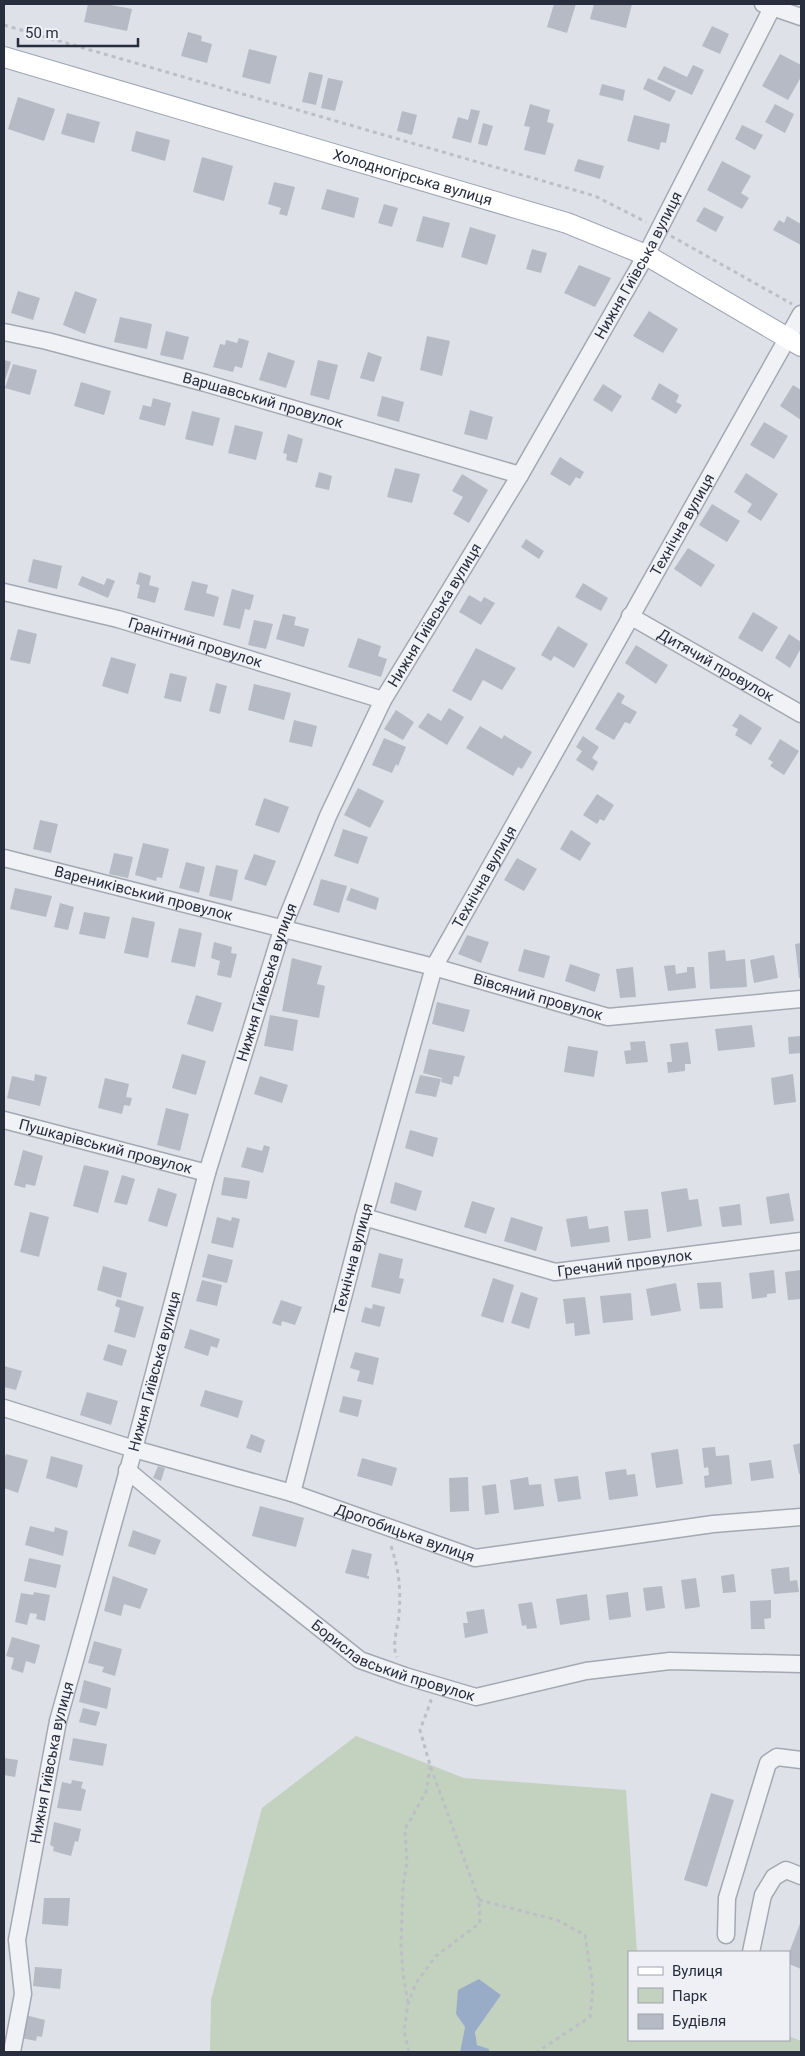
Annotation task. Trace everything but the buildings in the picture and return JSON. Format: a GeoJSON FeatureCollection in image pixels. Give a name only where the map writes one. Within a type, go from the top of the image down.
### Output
{"type":"FeatureCollection","features":[{"type":"Feature","properties":{"kind":"main road","name":"Холодногірська вулиця"},"geometry":{"type":"LineString","coordinates":[[4,57],[567,223],[646,256],[794,342]]}},
{"type":"Feature","properties":{"kind":"street"},"geometry":{"type":"LineString","coordinates":[[769,5],[801,17]]}},
{"type":"Feature","properties":{"kind":"street","name":"Нижня Гиївська вулиця"},"geometry":{"type":"LineString","coordinates":[[12,2052],[23,1994],[10,1941],[58,1721],[134,1449],[207,1173],[282,930],[328,816],[383,700],[520,474],[646,256],[769,5]]}},
{"type":"Feature","properties":{"kind":"street","name":"Технічна вулиця"},"geometry":{"type":"LineString","coordinates":[[292,1493],[364,1217],[434,967],[630,616],[794,342],[797,309]]}},
{"type":"Feature","properties":{"kind":"street","name":"Варшавський провулок"},"geometry":{"type":"LineString","coordinates":[[4,332],[47,341],[206,383],[520,474]]}},
{"type":"Feature","properties":{"kind":"street","name":"Гранітний провулок"},"geometry":{"type":"LineString","coordinates":[[4,592],[118,619],[383,700]]}},
{"type":"Feature","properties":{"kind":"street","name":"Дитячий провулок"},"geometry":{"type":"LineString","coordinates":[[630,616],[801,714]]}},
{"type":"Feature","properties":{"kind":"street","name":"Варениківський провулок"},"geometry":{"type":"LineString","coordinates":[[4,858],[282,930]]}},
{"type":"Feature","properties":{"kind":"street","name":"Вівсяний провулок"},"geometry":{"type":"LineString","coordinates":[[282,930],[434,967],[608,1017],[801,1000]]}},
{"type":"Feature","properties":{"kind":"street","name":"Пушкарівський провулок"},"geometry":{"type":"LineString","coordinates":[[4,1120],[207,1173]]}},
{"type":"Feature","properties":{"kind":"street","name":"Гречаний провулок"},"geometry":{"type":"LineString","coordinates":[[364,1217],[555,1272],[801,1242]]}},
{"type":"Feature","properties":{"kind":"street","name":"Дрогобицька вулиця"},"geometry":{"type":"LineString","coordinates":[[4,1408],[134,1449],[292,1493],[475,1558],[713,1524],[801,1517]]}},
{"type":"Feature","properties":{"kind":"street","name":"Бориславський провулок"},"geometry":{"type":"LineString","coordinates":[[127,1470],[258,1579],[360,1660],[405,1676],[476,1697],[586,1671],[670,1661],[801,1664]]}},
{"type":"Feature","properties":{"kind":"street"},"geometry":{"type":"LineString","coordinates":[[726,1935],[728,1898],[768,1763],[777,1756],[801,1760]]}},
{"type":"Feature","properties":{"kind":"street"},"geometry":{"type":"LineString","coordinates":[[751,1951],[763,1895],[774,1877],[786,1870],[801,1876]]}},
{"type":"Feature","properties":{"kind":"path"},"geometry":{"type":"LineString","coordinates":[[4,24],[595,196],[659,229],[797,309]]}},
{"type":"Feature","properties":{"kind":"path"},"geometry":{"type":"LineString","coordinates":[[390,1543],[400,1570],[399,1615],[394,1651],[405,1676]]}},
{"type":"Feature","properties":{"kind":"path"},"geometry":{"type":"LineString","coordinates":[[409,2052],[404,2031],[408,2004],[416,1983],[436,1956],[480,1923],[479,1900],[430,1765],[420,1730],[431,1701],[424,1695]]}},
{"type":"Feature","properties":{"kind":"path"},"geometry":{"type":"LineString","coordinates":[[408,2004],[401,1946],[403,1894],[407,1862],[405,1829],[426,1792],[430,1765]]}},
{"type":"Feature","properties":{"kind":"path"},"geometry":{"type":"LineString","coordinates":[[479,1900],[557,1920],[585,1935],[593,1987],[590,2017],[537,2052]]}},
{"type":"Feature","properties":{"kind":"green space"},"geometry":{"type":"Polygon","coordinates":[[[356,1736],[464,1778],[626,1790],[637,1951],[628,1951],[628,2041],[790,2041],[790,2036],[801,2041],[801,2052],[489,2052],[488,2049],[477,2045],[475,2032],[501,1995],[479,1979],[456,2014],[465,2027],[460,2052],[210,2052],[211,2000],[262,1808],[356,1736]]]}},
{"type":"Feature","properties":{"kind":"water"},"geometry":{"type":"Polygon","coordinates":[[[479,1979],[501,1995],[475,2032],[477,2045],[489,2049],[489,2052],[460,2052],[465,2027],[456,2014],[458,1990],[479,1979]]]}}]}
